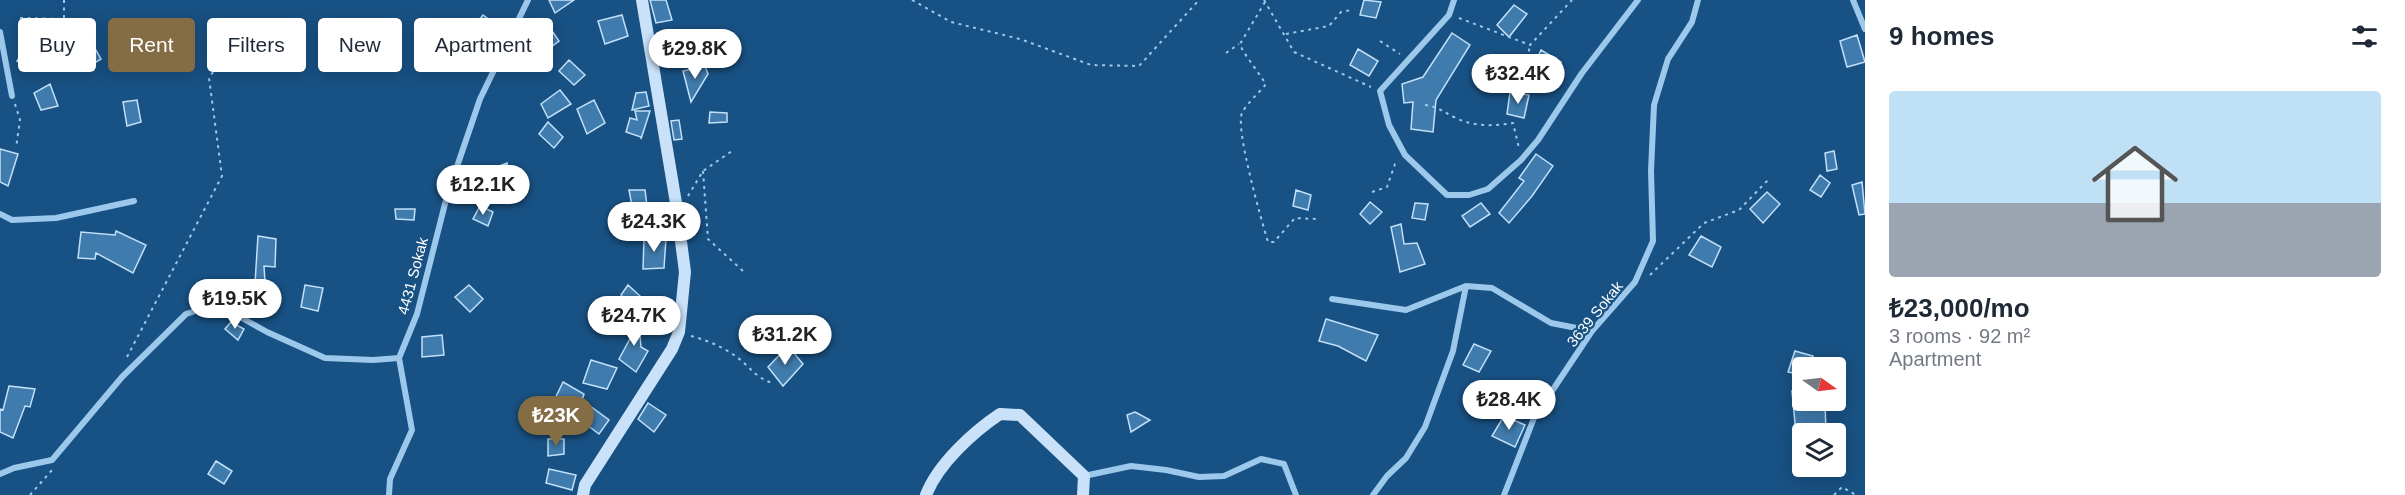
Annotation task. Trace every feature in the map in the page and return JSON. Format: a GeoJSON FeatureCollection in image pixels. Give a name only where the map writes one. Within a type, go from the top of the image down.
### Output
{"type":"FeatureCollection","features":[{"type":"Feature","properties":{"kind":"street","name":"4431 Sokak"},"geometry":{"type":"LineString","coordinates":[[399,358],[417,315],[447,196],[480,99],[528,0]]}},
{"type":"Feature","properties":{"kind":"street"},"geometry":{"type":"LineString","coordinates":[[583,495],[585,485],[672,349],[679,332],[685,272],[642,0]]}},
{"type":"Feature","properties":{"kind":"street"},"geometry":{"type":"LineString","coordinates":[[1454,0],[1449,15],[1380,92],[1389,125],[1405,155],[1447,195],[1469,195],[1488,189],[1521,160],[1538,140],[1582,73],[1638,0]]}},
{"type":"Feature","properties":{"kind":"street","name":"3639 Sokak"},"geometry":{"type":"LineString","coordinates":[[1504,495],[1534,418],[1592,331],[1635,282],[1653,241],[1651,171],[1654,105],[1668,59],[1692,22],[1698,0]]}},
{"type":"Feature","properties":{"kind":"street"},"geometry":{"type":"LineString","coordinates":[[1853,0],[1865,29]]}},
{"type":"Feature","properties":{"kind":"street"},"geometry":{"type":"LineString","coordinates":[[0,32],[12,96]]}},
{"type":"Feature","properties":{"kind":"street"},"geometry":{"type":"LineString","coordinates":[[0,214],[12,220],[56,218],[134,201]]}},
{"type":"Feature","properties":{"kind":"street"},"geometry":{"type":"LineString","coordinates":[[1373,495],[1387,476],[1406,458],[1425,427],[1453,351],[1466,286]]}},
{"type":"Feature","properties":{"kind":"street"},"geometry":{"type":"LineString","coordinates":[[1332,299],[1406,310],[1466,286],[1492,288],[1551,323],[1592,331]]}},
{"type":"Feature","properties":{"kind":"street"},"geometry":{"type":"LineString","coordinates":[[0,474],[14,468],[52,460],[124,375],[186,314],[217,304],[267,332],[325,358],[374,360],[399,358],[412,430],[390,478],[389,495]]}},
{"type":"Feature","properties":{"kind":"street"},"geometry":{"type":"LineString","coordinates":[[926,495],[931,481],[977,429],[1000,414],[1020,416],[1084,476],[1083,495]]}},
{"type":"Feature","properties":{"kind":"street"},"geometry":{"type":"LineString","coordinates":[[1084,476],[1131,466],[1199,477],[1224,476],[1261,459],[1284,464],[1296,495]]}},
{"type":"Feature","properties":{"kind":"path"},"geometry":{"type":"LineString","coordinates":[[64,0],[65,18]]}},
{"type":"Feature","properties":{"kind":"path"},"geometry":{"type":"LineString","coordinates":[[912,0],[951,22],[1020,39],[1091,65],[1139,66],[1199,0]]}},
{"type":"Feature","properties":{"kind":"path"},"geometry":{"type":"LineString","coordinates":[[1523,81],[1530,45],[1572,0]]}},
{"type":"Feature","properties":{"kind":"path"},"geometry":{"type":"LineString","coordinates":[[1226,53],[1240,44],[1264,1],[1286,34],[1294,52],[1380,92]]}},
{"type":"Feature","properties":{"kind":"path"},"geometry":{"type":"LineString","coordinates":[[1286,34],[1329,26],[1341,12],[1352,10]]}},
{"type":"Feature","properties":{"kind":"path"},"geometry":{"type":"LineString","coordinates":[[1449,15],[1530,45]]}},
{"type":"Feature","properties":{"kind":"path"},"geometry":{"type":"LineString","coordinates":[[1380,41],[1408,60]]}},
{"type":"Feature","properties":{"kind":"path"},"geometry":{"type":"LineString","coordinates":[[1240,44],[1266,84],[1241,114],[1241,128],[1254,192],[1268,242],[1274,242],[1295,218],[1316,219]]}},
{"type":"Feature","properties":{"kind":"path"},"geometry":{"type":"LineString","coordinates":[[124,375],[127,355],[222,176],[209,78],[213,72]]}},
{"type":"Feature","properties":{"kind":"path"},"geometry":{"type":"LineString","coordinates":[[12,96],[20,120],[16,148]]}},
{"type":"Feature","properties":{"kind":"path"},"geometry":{"type":"LineString","coordinates":[[1425,105],[1433,106],[1459,120],[1491,126],[1514,123],[1521,160]]}},
{"type":"Feature","properties":{"kind":"path"},"geometry":{"type":"LineString","coordinates":[[677,214],[703,171],[732,151]]}},
{"type":"Feature","properties":{"kind":"path"},"geometry":{"type":"LineString","coordinates":[[1372,192],[1387,187],[1395,164],[1405,155]]}},
{"type":"Feature","properties":{"kind":"path"},"geometry":{"type":"LineString","coordinates":[[703,171],[708,239],[743,271]]}},
{"type":"Feature","properties":{"kind":"path"},"geometry":{"type":"LineString","coordinates":[[1635,282],[1652,274],[1704,223],[1739,210],[1769,179]]}},
{"type":"Feature","properties":{"kind":"path"},"geometry":{"type":"LineString","coordinates":[[679,332],[706,340],[735,356],[759,378],[772,383]]}},
{"type":"Feature","properties":{"kind":"path"},"geometry":{"type":"LineString","coordinates":[[30,495],[53,470],[52,460]]}},
{"type":"Feature","properties":{"kind":"path"},"geometry":{"type":"LineString","coordinates":[[1834,495],[1842,487],[1857,495]]}},
{"type":"Feature","properties":{"kind":"building"},"geometry":{"type":"Polygon","coordinates":[[[549,0],[574,0],[555,13],[549,0]]]}},
{"type":"Feature","properties":{"kind":"building"},"geometry":{"type":"Polygon","coordinates":[[[650,0],[666,0],[672,20],[656,23],[650,0]]]}},
{"type":"Feature","properties":{"kind":"building"},"geometry":{"type":"Polygon","coordinates":[[[1364,0],[1381,2],[1376,18],[1360,15],[1364,0]]]}},
{"type":"Feature","properties":{"kind":"building"},"geometry":{"type":"Polygon","coordinates":[[[1514,5],[1527,14],[1509,37],[1497,25],[1514,5]]]}},
{"type":"Feature","properties":{"kind":"building"},"geometry":{"type":"Polygon","coordinates":[[[622,15],[628,36],[605,44],[598,21],[622,15]]]}},
{"type":"Feature","properties":{"kind":"building"},"geometry":{"type":"Polygon","coordinates":[[[553,32],[559,41],[553,46],[553,32]]]}},
{"type":"Feature","properties":{"kind":"building"},"geometry":{"type":"Polygon","coordinates":[[[1452,33],[1470,45],[1436,100],[1433,132],[1411,129],[1413,102],[1404,103],[1402,84],[1423,77],[1452,33]]]}},
{"type":"Feature","properties":{"kind":"building"},"geometry":{"type":"Polygon","coordinates":[[[1857,35],[1865,62],[1847,67],[1840,41],[1857,35]]]}},
{"type":"Feature","properties":{"kind":"building"},"geometry":{"type":"Polygon","coordinates":[[[1358,49],[1378,61],[1369,76],[1350,65],[1358,49]]]}},
{"type":"Feature","properties":{"kind":"building"},"geometry":{"type":"Polygon","coordinates":[[[96,50],[101,59],[96,62],[96,50]]]}},
{"type":"Feature","properties":{"kind":"building"},"geometry":{"type":"Polygon","coordinates":[[[1541,50],[1561,62],[1550,82],[1530,74],[1541,50]]]}},
{"type":"Feature","properties":{"kind":"building"},"geometry":{"type":"Polygon","coordinates":[[[569,60],[585,75],[574,85],[559,71],[569,60]]]}},
{"type":"Feature","properties":{"kind":"building"},"geometry":{"type":"Polygon","coordinates":[[[1507,61],[1519,70],[1504,92],[1491,82],[1507,61]]]}},
{"type":"Feature","properties":{"kind":"building"},"geometry":{"type":"Polygon","coordinates":[[[705,66],[708,74],[691,102],[683,71],[705,66]]]}},
{"type":"Feature","properties":{"kind":"building"},"geometry":{"type":"Polygon","coordinates":[[[50,84],[58,106],[41,110],[34,93],[50,84]]]}},
{"type":"Feature","properties":{"kind":"building"},"geometry":{"type":"Polygon","coordinates":[[[560,90],[571,104],[548,118],[541,104],[560,90]]]}},
{"type":"Feature","properties":{"kind":"building"},"geometry":{"type":"Polygon","coordinates":[[[646,92],[649,106],[632,110],[636,93],[646,92]]]}},
{"type":"Feature","properties":{"kind":"building"},"geometry":{"type":"Polygon","coordinates":[[[1510,92],[1529,95],[1524,118],[1507,114],[1510,92]]]}},
{"type":"Feature","properties":{"kind":"building"},"geometry":{"type":"Polygon","coordinates":[[[137,100],[141,122],[127,126],[123,102],[137,100]]]}},
{"type":"Feature","properties":{"kind":"building"},"geometry":{"type":"Polygon","coordinates":[[[594,100],[605,123],[587,134],[577,109],[594,100]]]}},
{"type":"Feature","properties":{"kind":"building"},"geometry":{"type":"Polygon","coordinates":[[[635,111],[650,111],[641,139],[641,137],[626,132],[630,118],[637,120],[635,111]]]}},
{"type":"Feature","properties":{"kind":"building"},"geometry":{"type":"Polygon","coordinates":[[[710,112],[727,113],[727,122],[709,123],[710,112]]]}},
{"type":"Feature","properties":{"kind":"building"},"geometry":{"type":"Polygon","coordinates":[[[679,120],[682,139],[674,140],[671,121],[679,120]]]}},
{"type":"Feature","properties":{"kind":"building"},"geometry":{"type":"Polygon","coordinates":[[[548,122],[563,137],[554,148],[539,134],[548,122]]]}},
{"type":"Feature","properties":{"kind":"building"},"geometry":{"type":"Polygon","coordinates":[[[0,149],[18,154],[8,186],[0,182],[0,149]]]}},
{"type":"Feature","properties":{"kind":"building"},"geometry":{"type":"Polygon","coordinates":[[[1834,151],[1837,169],[1827,171],[1825,153],[1834,151]]]}},
{"type":"Feature","properties":{"kind":"building"},"geometry":{"type":"Polygon","coordinates":[[[1536,154],[1553,166],[1509,223],[1499,213],[1524,181],[1519,178],[1536,154]]]}},
{"type":"Feature","properties":{"kind":"building"},"geometry":{"type":"Polygon","coordinates":[[[507,163],[510,175],[498,179],[494,168],[507,163]]]}},
{"type":"Feature","properties":{"kind":"building"},"geometry":{"type":"Polygon","coordinates":[[[1820,175],[1830,183],[1821,197],[1810,190],[1820,175]]]}},
{"type":"Feature","properties":{"kind":"building"},"geometry":{"type":"Polygon","coordinates":[[[1862,182],[1865,214],[1859,215],[1852,185],[1862,182]]]}},
{"type":"Feature","properties":{"kind":"building"},"geometry":{"type":"Polygon","coordinates":[[[629,190],[645,190],[647,206],[632,206],[629,190]]]}},
{"type":"Feature","properties":{"kind":"building"},"geometry":{"type":"Polygon","coordinates":[[[1296,190],[1311,195],[1308,210],[1293,206],[1296,190]]]}},
{"type":"Feature","properties":{"kind":"building"},"geometry":{"type":"Polygon","coordinates":[[[1767,192],[1780,204],[1763,223],[1750,209],[1767,192]]]}},
{"type":"Feature","properties":{"kind":"building"},"geometry":{"type":"Polygon","coordinates":[[[1370,202],[1382,212],[1370,224],[1360,214],[1370,202]]]}},
{"type":"Feature","properties":{"kind":"building"},"geometry":{"type":"Polygon","coordinates":[[[1415,203],[1428,204],[1425,220],[1412,218],[1415,203]]]}},
{"type":"Feature","properties":{"kind":"building"},"geometry":{"type":"Polygon","coordinates":[[[1481,203],[1490,214],[1470,227],[1462,216],[1481,203]]]}},
{"type":"Feature","properties":{"kind":"building"},"geometry":{"type":"Polygon","coordinates":[[[480,206],[493,212],[488,226],[473,219],[480,206]]]}},
{"type":"Feature","properties":{"kind":"building"},"geometry":{"type":"Polygon","coordinates":[[[395,209],[415,209],[414,220],[396,219],[395,209]]]}},
{"type":"Feature","properties":{"kind":"building"},"geometry":{"type":"Polygon","coordinates":[[[1401,224],[1404,244],[1417,243],[1425,264],[1400,272],[1391,227],[1401,224]]]}},
{"type":"Feature","properties":{"kind":"building"},"geometry":{"type":"Polygon","coordinates":[[[116,231],[146,245],[133,273],[96,253],[95,259],[78,258],[81,232],[115,235],[116,231]]]}},
{"type":"Feature","properties":{"kind":"building"},"geometry":{"type":"Polygon","coordinates":[[[258,236],[276,239],[275,267],[264,266],[266,298],[243,300],[242,282],[255,283],[258,236]]]}},
{"type":"Feature","properties":{"kind":"building"},"geometry":{"type":"Polygon","coordinates":[[[1701,236],[1721,247],[1712,267],[1689,255],[1701,236]]]}},
{"type":"Feature","properties":{"kind":"building"},"geometry":{"type":"Polygon","coordinates":[[[644,238],[666,239],[664,268],[643,269],[644,238]]]}},
{"type":"Feature","properties":{"kind":"building"},"geometry":{"type":"Polygon","coordinates":[[[305,285],[323,288],[318,311],[301,307],[305,285]]]}},
{"type":"Feature","properties":{"kind":"building"},"geometry":{"type":"Polygon","coordinates":[[[469,285],[483,299],[470,312],[455,297],[469,285]]]}},
{"type":"Feature","properties":{"kind":"building"},"geometry":{"type":"Polygon","coordinates":[[[628,285],[640,296],[631,306],[621,295],[628,285]]]}},
{"type":"Feature","properties":{"kind":"building"},"geometry":{"type":"Polygon","coordinates":[[[630,319],[639,322],[641,347],[648,351],[636,372],[619,359],[632,335],[624,332],[630,319]]]}},
{"type":"Feature","properties":{"kind":"building"},"geometry":{"type":"Polygon","coordinates":[[[1326,319],[1378,335],[1366,361],[1338,346],[1319,341],[1326,319]]]}},
{"type":"Feature","properties":{"kind":"building"},"geometry":{"type":"Polygon","coordinates":[[[231,322],[244,329],[238,340],[225,329],[231,322]]]}},
{"type":"Feature","properties":{"kind":"building"},"geometry":{"type":"Polygon","coordinates":[[[442,335],[444,355],[422,357],[422,337],[442,335]]]}},
{"type":"Feature","properties":{"kind":"building"},"geometry":{"type":"Polygon","coordinates":[[[1474,344],[1491,351],[1479,372],[1463,365],[1474,344]]]}},
{"type":"Feature","properties":{"kind":"building"},"geometry":{"type":"Polygon","coordinates":[[[788,346],[803,364],[783,386],[768,367],[788,346]]]}},
{"type":"Feature","properties":{"kind":"building"},"geometry":{"type":"Polygon","coordinates":[[[1795,351],[1813,356],[1813,357],[1793,357],[1795,351]]]}},
{"type":"Feature","properties":{"kind":"building"},"geometry":{"type":"Polygon","coordinates":[[[591,360],[617,368],[607,389],[583,383],[591,360]]]}},
{"type":"Feature","properties":{"kind":"building"},"geometry":{"type":"Polygon","coordinates":[[[1792,360],[1792,373],[1788,372],[1792,360]]]}},
{"type":"Feature","properties":{"kind":"building"},"geometry":{"type":"Polygon","coordinates":[[[563,382],[584,394],[582,400],[609,420],[599,434],[575,416],[552,405],[563,382]]]}},
{"type":"Feature","properties":{"kind":"building"},"geometry":{"type":"Polygon","coordinates":[[[9,386],[35,389],[30,407],[25,406],[13,438],[0,432],[0,409],[3,410],[9,386]]]}},
{"type":"Feature","properties":{"kind":"building"},"geometry":{"type":"Polygon","coordinates":[[[648,403],[666,415],[654,432],[638,419],[648,403]]]}},
{"type":"Feature","properties":{"kind":"building"},"geometry":{"type":"Polygon","coordinates":[[[1794,411],[1825,411],[1826,423],[1795,423],[1794,411]]]}},
{"type":"Feature","properties":{"kind":"building"},"geometry":{"type":"Polygon","coordinates":[[[1135,412],[1150,420],[1131,432],[1127,415],[1135,412]]]}},
{"type":"Feature","properties":{"kind":"building"},"geometry":{"type":"Polygon","coordinates":[[[1504,416],[1525,425],[1515,447],[1492,436],[1504,416]]]}},
{"type":"Feature","properties":{"kind":"building"},"geometry":{"type":"Polygon","coordinates":[[[548,439],[564,439],[564,454],[548,456],[548,439]]]}},
{"type":"Feature","properties":{"kind":"building"},"geometry":{"type":"Polygon","coordinates":[[[216,461],[232,471],[224,484],[208,474],[216,461]]]}},
{"type":"Feature","properties":{"kind":"building"},"geometry":{"type":"Polygon","coordinates":[[[549,469],[576,475],[572,490],[546,483],[549,469]]]}}]}
